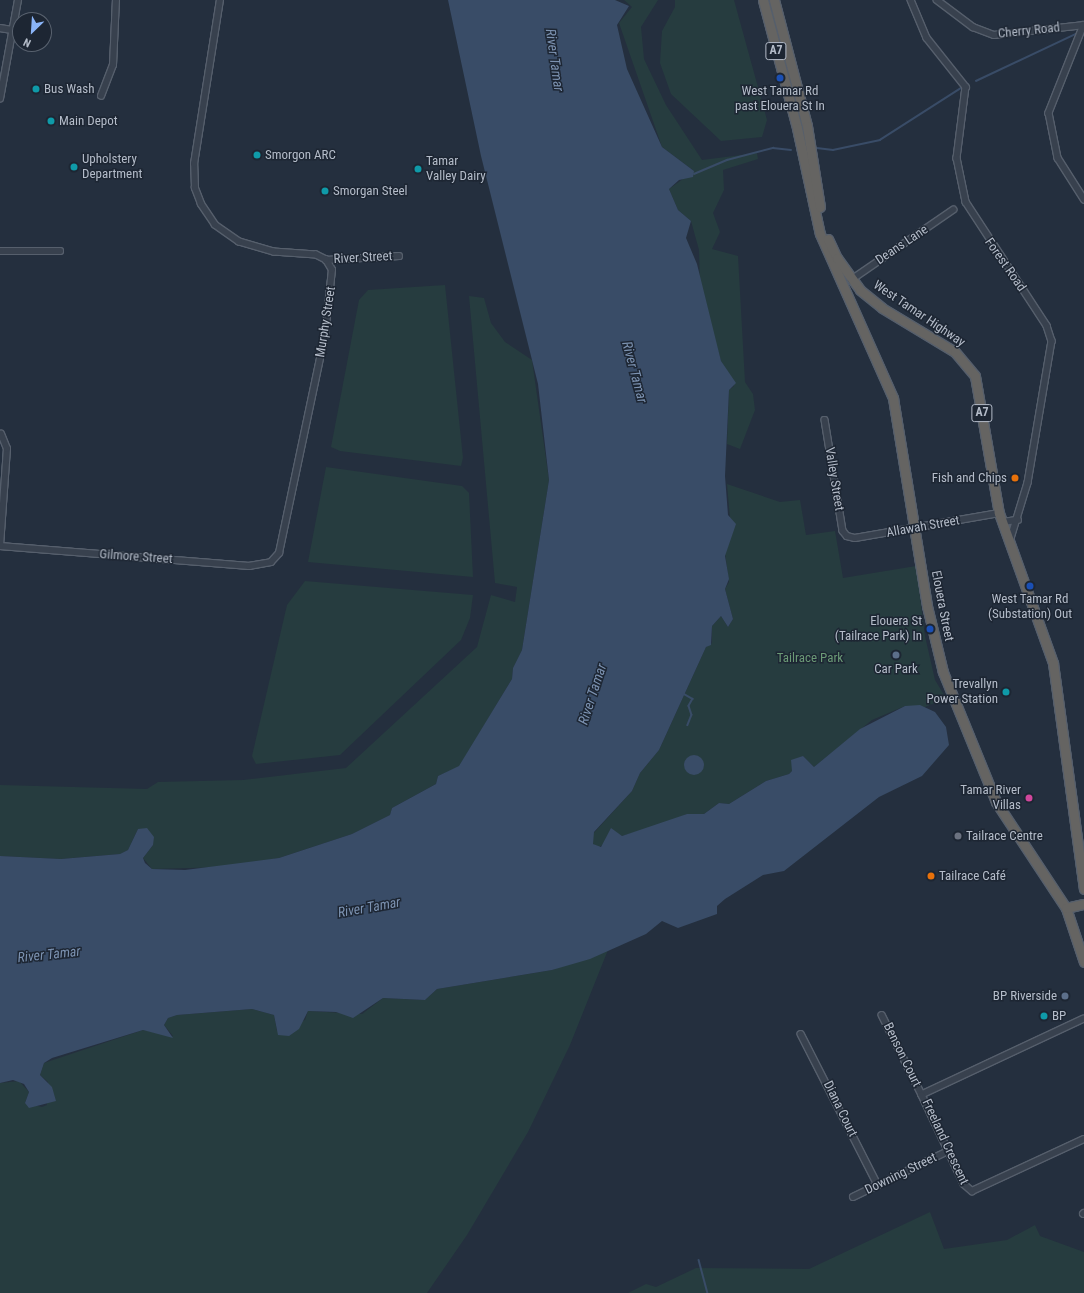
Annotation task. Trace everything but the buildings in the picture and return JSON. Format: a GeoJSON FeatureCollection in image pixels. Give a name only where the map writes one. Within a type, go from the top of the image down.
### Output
{"type":"FeatureCollection","features":[{"type":"Feature","properties":{"kind":"highway","name":"Elouera Street"},"geometry":{"type":"LineString","coordinates":[[763,0],[797,128],[820,234],[840,282],[893,398],[935,644],[949,687],[1001,813],[1068,912]]}},
{"type":"Feature","properties":{"kind":"highway","name":"West Tamar Highway"},"geometry":{"type":"LineString","coordinates":[[774,0],[807,126],[826,233],[851,280],[882,308],[955,352],[972,370],[1001,518],[1053,663],[1084,889]]}},
{"type":"Feature","properties":{"kind":"highway"},"geometry":{"type":"LineString","coordinates":[[1068,912],[1084,904]]}},
{"type":"Feature","properties":{"kind":"highway","name":"A7"},"geometry":{"type":"LineString","coordinates":[[1068,912],[1084,962]]}},
{"type":"Feature","properties":{"kind":"street"},"geometry":{"type":"LineString","coordinates":[[16,12],[18,0]]}},
{"type":"Feature","properties":{"kind":"street"},"geometry":{"type":"LineString","coordinates":[[101,96],[113,64],[116,0]]}},
{"type":"Feature","properties":{"kind":"street"},"geometry":{"type":"LineString","coordinates":[[220,0],[194,164],[200,200],[215,225],[239,242],[274,252],[316,255],[326,260]]}},
{"type":"Feature","properties":{"kind":"street","name":"Forest Road"},"geometry":{"type":"LineString","coordinates":[[911,0],[927,38],[966,87],[957,158],[966,202],[1050,332],[1051,352],[1042,406],[1018,520],[1009,542]]}},
{"type":"Feature","properties":{"kind":"street","name":"Cherry Road"},"geometry":{"type":"LineString","coordinates":[[937,0],[973,27],[994,35],[1084,25]]}},
{"type":"Feature","properties":{"kind":"street"},"geometry":{"type":"LineString","coordinates":[[1084,25],[1049,117],[1058,158],[1084,199]]}},
{"type":"Feature","properties":{"kind":"street"},"geometry":{"type":"LineString","coordinates":[[0,28],[12,30],[0,96]]}},
{"type":"Feature","properties":{"kind":"street","name":"Deans Lane"},"geometry":{"type":"LineString","coordinates":[[851,280],[954,210]]}},
{"type":"Feature","properties":{"kind":"street"},"geometry":{"type":"LineString","coordinates":[[0,251],[60,251]]}},
{"type":"Feature","properties":{"kind":"street","name":"River Street"},"geometry":{"type":"LineString","coordinates":[[326,260],[399,256]]}},
{"type":"Feature","properties":{"kind":"street","name":"Murphy Street"},"geometry":{"type":"LineString","coordinates":[[271,562],[284,539],[325,335],[333,281],[326,260]]}},
{"type":"Feature","properties":{"kind":"street","name":"Valley Street"},"geometry":{"type":"LineString","coordinates":[[825,420],[843,531],[847,536]]}},
{"type":"Feature","properties":{"kind":"street"},"geometry":{"type":"LineString","coordinates":[[0,546],[7,449],[1,434]]}},
{"type":"Feature","properties":{"kind":"street","name":"Allawah Street"},"geometry":{"type":"LineString","coordinates":[[847,536],[855,538],[915,528],[1001,518],[1018,520]]}},
{"type":"Feature","properties":{"kind":"street","name":"Gilmore Street"},"geometry":{"type":"LineString","coordinates":[[0,546],[249,566],[271,562]]}},
{"type":"Feature","properties":{"kind":"street","name":"Benson Court"},"geometry":{"type":"LineString","coordinates":[[882,1015],[922,1095]]}},
{"type":"Feature","properties":{"kind":"street","name":"Freeland Crescent"},"geometry":{"type":"LineString","coordinates":[[1084,1019],[922,1095],[967,1188],[976,1192],[1084,1140]]}},
{"type":"Feature","properties":{"kind":"street","name":"Diana Court"},"geometry":{"type":"LineString","coordinates":[[802,1034],[878,1184]]}},
{"type":"Feature","properties":{"kind":"street","name":"Downing Street"},"geometry":{"type":"LineString","coordinates":[[853,1197],[948,1151]]}},
{"type":"Feature","properties":{"kind":"green space"},"geometry":{"type":"Polygon","coordinates":[[[624,0],[658,0],[641,27],[644,59],[666,105],[702,160],[757,153],[758,159],[723,170],[724,190],[713,213],[720,232],[712,249],[738,256],[745,382],[753,394],[755,410],[740,449],[727,444],[729,390],[734,386],[721,361],[700,288],[699,250],[691,221],[678,210],[669,189],[694,171],[662,147],[619,23],[632,7],[624,0]]]}},
{"type":"Feature","properties":{"kind":"green space"},"geometry":{"type":"Polygon","coordinates":[[[675,0],[734,0],[767,120],[762,137],[721,141],[671,94],[660,63],[662,31],[675,7],[675,0]]]}},
{"type":"Feature","properties":{"kind":"green space"},"geometry":{"type":"Polygon","coordinates":[[[445,285],[463,458],[461,466],[340,451],[331,447],[359,300],[368,290],[445,285]]]}},
{"type":"Feature","properties":{"kind":"green space"},"geometry":{"type":"Polygon","coordinates":[[[469,296],[484,298],[491,323],[505,342],[532,360],[549,480],[522,650],[513,668],[512,679],[459,767],[438,776],[436,784],[392,808],[390,815],[352,834],[279,858],[228,867],[152,869],[143,858],[153,845],[138,829],[128,850],[120,854],[61,859],[0,856],[0,785],[147,789],[158,782],[243,780],[346,768],[477,647],[491,595],[515,602],[517,587],[495,583],[469,296]]]}},
{"type":"Feature","properties":{"kind":"green space"},"geometry":{"type":"Polygon","coordinates":[[[326,467],[462,486],[469,493],[473,577],[308,562],[326,467]]]}},
{"type":"Feature","properties":{"kind":"green space","name":"Tailrace Park"},"geometry":{"type":"Polygon","coordinates":[[[727,484],[780,502],[800,500],[806,535],[835,531],[843,578],[916,566],[925,636],[935,680],[946,698],[925,707],[905,706],[872,720],[814,767],[803,756],[792,761],[792,771],[789,774],[766,781],[729,804],[719,803],[704,814],[687,814],[670,822],[622,836],[618,834],[598,848],[593,844],[592,835],[632,791],[640,773],[659,750],[706,647],[712,643],[712,626],[721,616],[728,627],[733,619],[725,589],[729,582],[725,553],[731,530],[727,484]]]}},
{"type":"Feature","properties":{"kind":"green space"},"geometry":{"type":"Polygon","coordinates":[[[305,581],[473,595],[470,618],[461,640],[340,755],[256,764],[252,756],[287,605],[305,581]]]}},
{"type":"Feature","properties":{"kind":"green space"},"geometry":{"type":"Polygon","coordinates":[[[608,950],[570,1045],[528,1132],[467,1235],[427,1293],[0,1293],[0,1083],[19,1081],[29,1092],[25,1103],[42,1107],[47,1105],[48,1082],[40,1075],[44,1063],[143,1030],[173,1036],[164,1025],[168,1018],[177,1015],[252,1009],[274,1015],[277,1031],[305,1020],[308,1011],[362,1014],[383,998],[425,1000],[437,989],[552,970],[608,950]]]}},
{"type":"Feature","properties":{"kind":"green space"},"geometry":{"type":"Polygon","coordinates":[[[930,1212],[944,1249],[1007,1240],[1035,1225],[1040,1236],[1084,1252],[1084,1293],[628,1293],[646,1284],[656,1287],[696,1268],[809,1269],[930,1212]]]}},
{"type":"Feature","properties":{"kind":"water","name":"River Tamar"},"geometry":{"type":"Polygon","coordinates":[[[448,0],[615,0],[629,6],[617,25],[627,69],[662,147],[694,171],[693,177],[679,180],[669,189],[678,210],[691,221],[686,238],[697,264],[721,361],[736,383],[729,390],[725,476],[728,515],[736,524],[725,556],[729,579],[725,589],[733,619],[728,627],[721,616],[712,626],[711,645],[706,647],[659,750],[640,773],[632,791],[594,832],[593,844],[601,847],[611,828],[622,836],[687,814],[704,814],[719,803],[729,804],[766,781],[789,774],[792,771],[791,760],[803,756],[814,767],[860,729],[905,706],[920,705],[935,712],[946,727],[949,745],[922,776],[879,797],[784,871],[763,875],[725,899],[717,906],[717,914],[678,928],[662,921],[646,934],[590,959],[552,970],[437,989],[425,1000],[383,998],[353,1018],[336,1012],[308,1011],[299,1029],[289,1036],[278,1035],[274,1015],[252,1009],[177,1015],[168,1018],[164,1025],[173,1038],[143,1030],[52,1058],[44,1063],[40,1075],[52,1087],[56,1101],[29,1108],[25,1103],[29,1092],[24,1084],[13,1080],[0,1083],[0,856],[61,859],[120,854],[128,850],[138,829],[147,828],[154,837],[153,845],[143,858],[145,863],[152,869],[185,870],[279,858],[352,834],[390,815],[392,808],[436,784],[438,776],[459,766],[512,679],[513,668],[522,650],[549,480],[538,384],[481,156],[448,0]]]}},
{"type":"Feature","properties":{"kind":"water"},"geometry":{"type":"Polygon","coordinates":[[[690,755],[698,755],[704,761],[704,769],[698,775],[690,775],[684,769],[684,761],[690,755]]]}},
{"type":"Feature","properties":{"kind":"waterway"},"geometry":{"type":"LineString","coordinates":[[976,81],[1076,34]]}},
{"type":"Feature","properties":{"kind":"waterway"},"geometry":{"type":"LineString","coordinates":[[817,148],[833,150],[880,140],[961,88]]}},
{"type":"Feature","properties":{"kind":"waterway"},"geometry":{"type":"LineString","coordinates":[[694,174],[727,160],[773,148],[791,150]]}},
{"type":"Feature","properties":{"kind":"waterway"},"geometry":{"type":"LineString","coordinates":[[684,694],[693,699],[689,706],[692,715],[688,725]]}},
{"type":"Feature","properties":{"kind":"waterway"},"geometry":{"type":"LineString","coordinates":[[699,1260],[708,1293]]}},
{"type":"Feature","properties":{"kind":"place","name":"West Tamar Rd past Elouera St In"},"geometry":{"type":"Point","coordinates":[780,78]}},
{"type":"Feature","properties":{"kind":"place","name":"Bus Wash"},"geometry":{"type":"Point","coordinates":[36,89]}},
{"type":"Feature","properties":{"kind":"place","name":"Main Depot"},"geometry":{"type":"Point","coordinates":[51,121]}},
{"type":"Feature","properties":{"kind":"place","name":"Smorgon ARC"},"geometry":{"type":"Point","coordinates":[257,155]}},
{"type":"Feature","properties":{"kind":"place","name":"Upholstery Department"},"geometry":{"type":"Point","coordinates":[74,167]}},
{"type":"Feature","properties":{"kind":"place","name":"Tamar Valley Dairy"},"geometry":{"type":"Point","coordinates":[418,169]}},
{"type":"Feature","properties":{"kind":"place","name":"Smorgan Steel"},"geometry":{"type":"Point","coordinates":[325,191]}},
{"type":"Feature","properties":{"kind":"place","name":"Fish and Chips"},"geometry":{"type":"Point","coordinates":[1015,478]}},
{"type":"Feature","properties":{"kind":"place","name":"West Tamar Rd (Substation) Out"},"geometry":{"type":"Point","coordinates":[1030,586]}},
{"type":"Feature","properties":{"kind":"place","name":"Elouera St (Tailrace Park) In"},"geometry":{"type":"Point","coordinates":[930,629]}},
{"type":"Feature","properties":{"kind":"place","name":"Car Park"},"geometry":{"type":"Point","coordinates":[896,655]}},
{"type":"Feature","properties":{"kind":"place","name":"Trevallyn Power Station"},"geometry":{"type":"Point","coordinates":[1006,692]}},
{"type":"Feature","properties":{"kind":"place","name":"Tamar River Villas"},"geometry":{"type":"Point","coordinates":[1029,798]}},
{"type":"Feature","properties":{"kind":"place","name":"Tailrace Centre"},"geometry":{"type":"Point","coordinates":[958,836]}},
{"type":"Feature","properties":{"kind":"place","name":"Tailrace Café"},"geometry":{"type":"Point","coordinates":[931,876]}},
{"type":"Feature","properties":{"kind":"place","name":"BP Riverside"},"geometry":{"type":"Point","coordinates":[1065,996]}},
{"type":"Feature","properties":{"kind":"place","name":"BP"},"geometry":{"type":"Point","coordinates":[1044,1016]}}]}
